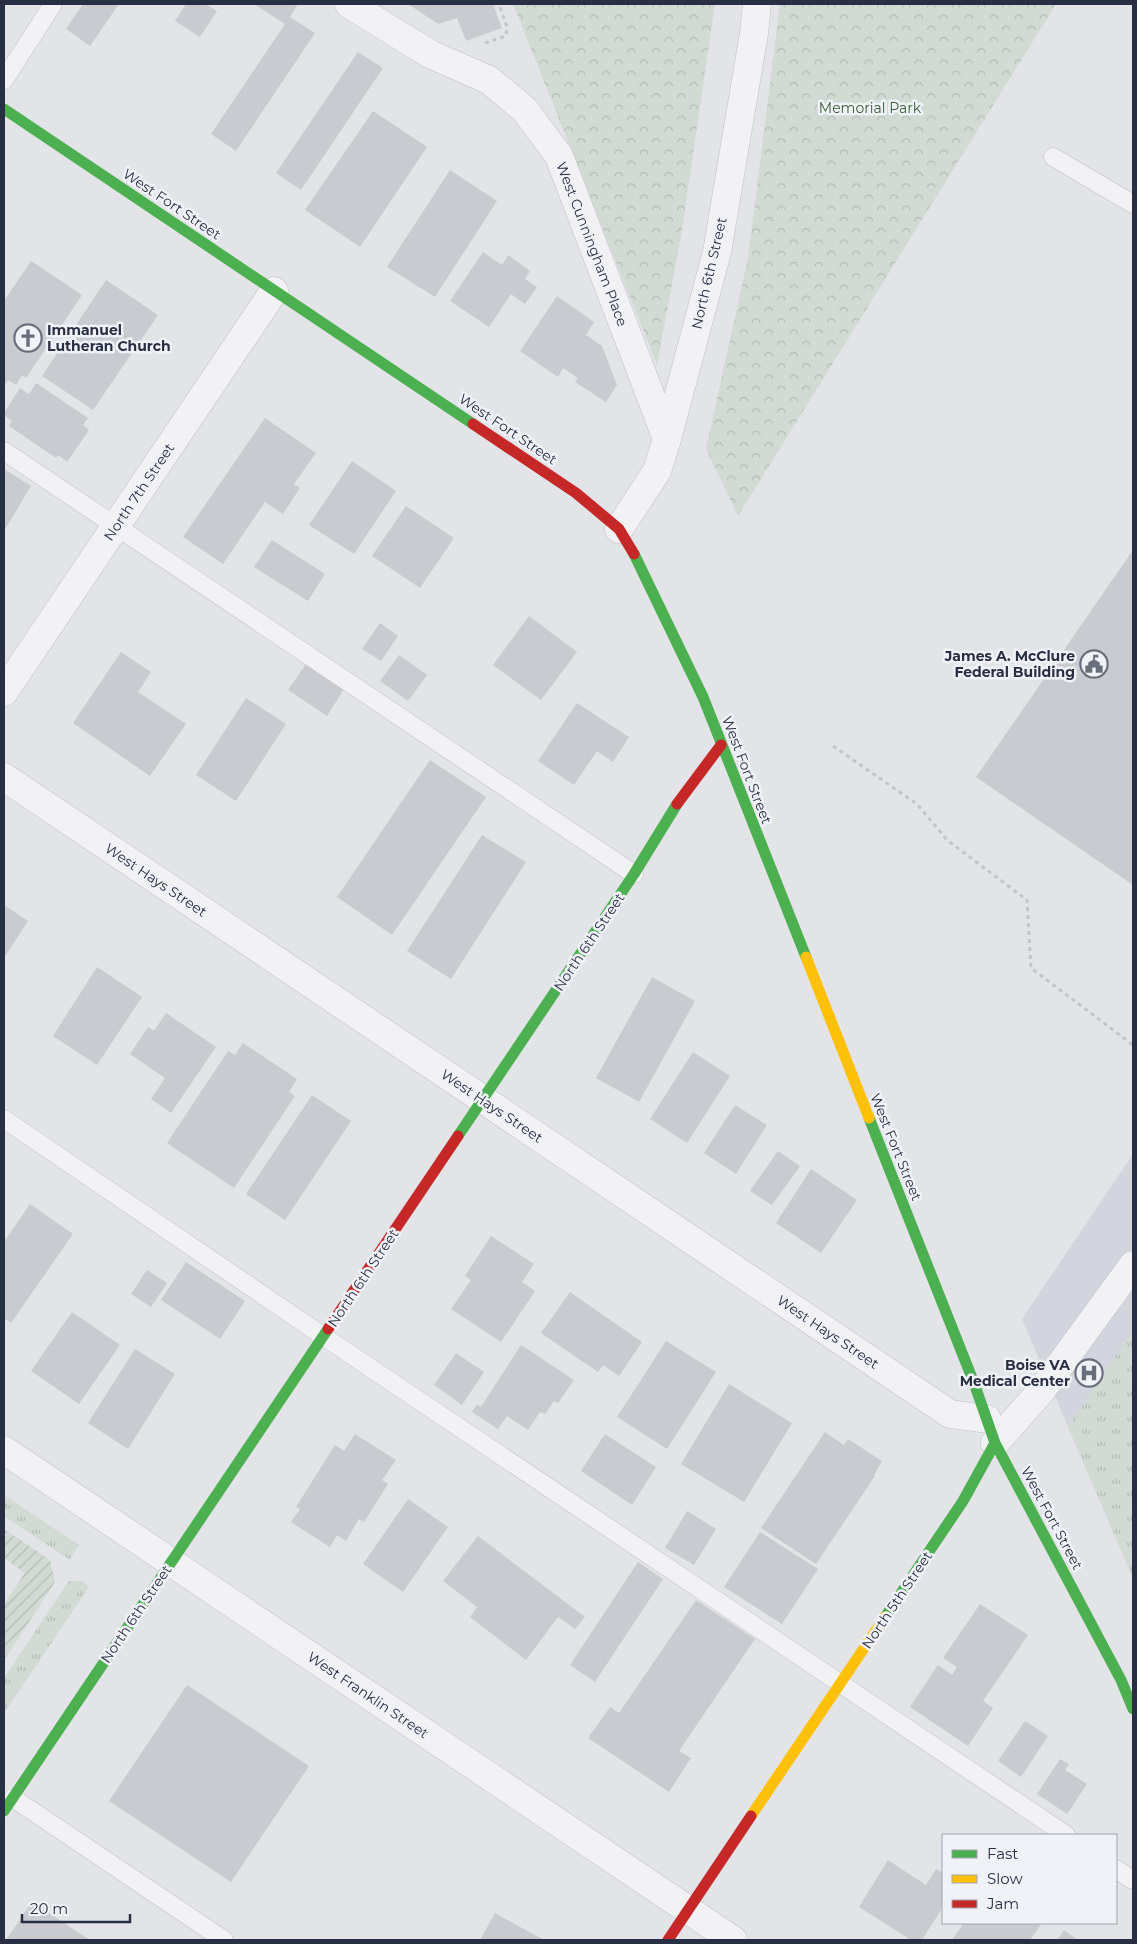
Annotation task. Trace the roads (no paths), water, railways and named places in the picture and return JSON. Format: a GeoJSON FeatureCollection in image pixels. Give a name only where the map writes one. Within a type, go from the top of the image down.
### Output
{"type":"FeatureCollection","features":[{"type":"Feature","properties":{"kind":"street","name":"West Cunningham Place"},"geometry":{"type":"LineString","coordinates":[[349,4],[430,54],[489,80],[525,110],[559,156],[667,439]]}},
{"type":"Feature","properties":{"kind":"street","name":"North 6th Street"},"geometry":{"type":"LineString","coordinates":[[619,529],[657,471],[717,252],[754,33],[757,4]]}},
{"type":"Feature","properties":{"kind":"street","name":"West Fort Street"},"geometry":{"type":"LineString","coordinates":[[4,109],[576,493],[619,529],[638,563],[703,697],[991,1431],[1121,1680],[1133,1709]]}},
{"type":"Feature","properties":{"kind":"street","name":"North 7th Street"},"geometry":{"type":"LineString","coordinates":[[4,692],[274,291]]}},
{"type":"Feature","properties":{"kind":"street","name":"North 6th Street"},"geometry":{"type":"LineString","coordinates":[[8,1805],[634,874],[683,794],[721,745]]}},
{"type":"Feature","properties":{"kind":"street","name":"West Hays Street"},"geometry":{"type":"LineString","coordinates":[[4,777],[950,1414],[991,1431]]}},
{"type":"Feature","properties":{"kind":"street","name":"North 5th Street"},"geometry":{"type":"LineString","coordinates":[[668,1940],[963,1501],[991,1431],[1041,1391],[1133,1265]]}},
{"type":"Feature","properties":{"kind":"street","name":"West Franklin Street"},"geometry":{"type":"LineString","coordinates":[[4,1450],[733,1940]]}},
{"type":"Feature","properties":{"kind":"lane"},"geometry":{"type":"LineString","coordinates":[[4,80],[53,4]]}},
{"type":"Feature","properties":{"kind":"lane"},"geometry":{"type":"LineString","coordinates":[[1053,157],[1133,204]]}},
{"type":"Feature","properties":{"kind":"lane"},"geometry":{"type":"LineString","coordinates":[[4,451],[634,874]]}},
{"type":"Feature","properties":{"kind":"lane"},"geometry":{"type":"LineString","coordinates":[[4,1119],[323,1336],[1065,1834]]}},
{"type":"Feature","properties":{"kind":"lane"},"geometry":{"type":"LineString","coordinates":[[8,1805],[224,1940]]}},
{"type":"Feature","properties":{"kind":"lane"},"geometry":{"type":"LineString","coordinates":[[1117,1870],[1133,1879]]}},
{"type":"Feature","properties":{"kind":"place","name":"Immanuel Lutheran Church"},"geometry":{"type":"Point","coordinates":[28,338]}},
{"type":"Feature","properties":{"kind":"place","name":"James A. McClure Federal Building"},"geometry":{"type":"Point","coordinates":[1094,664]}},
{"type":"Feature","properties":{"kind":"place","name":"Boise VA Medical Center"},"geometry":{"type":"Point","coordinates":[1089,1373]}},
{"type":"Feature","properties":{"kind":"park label","name":"Memorial Park"},"geometry":{"type":"Point","coordinates":[870,108]}}]}
